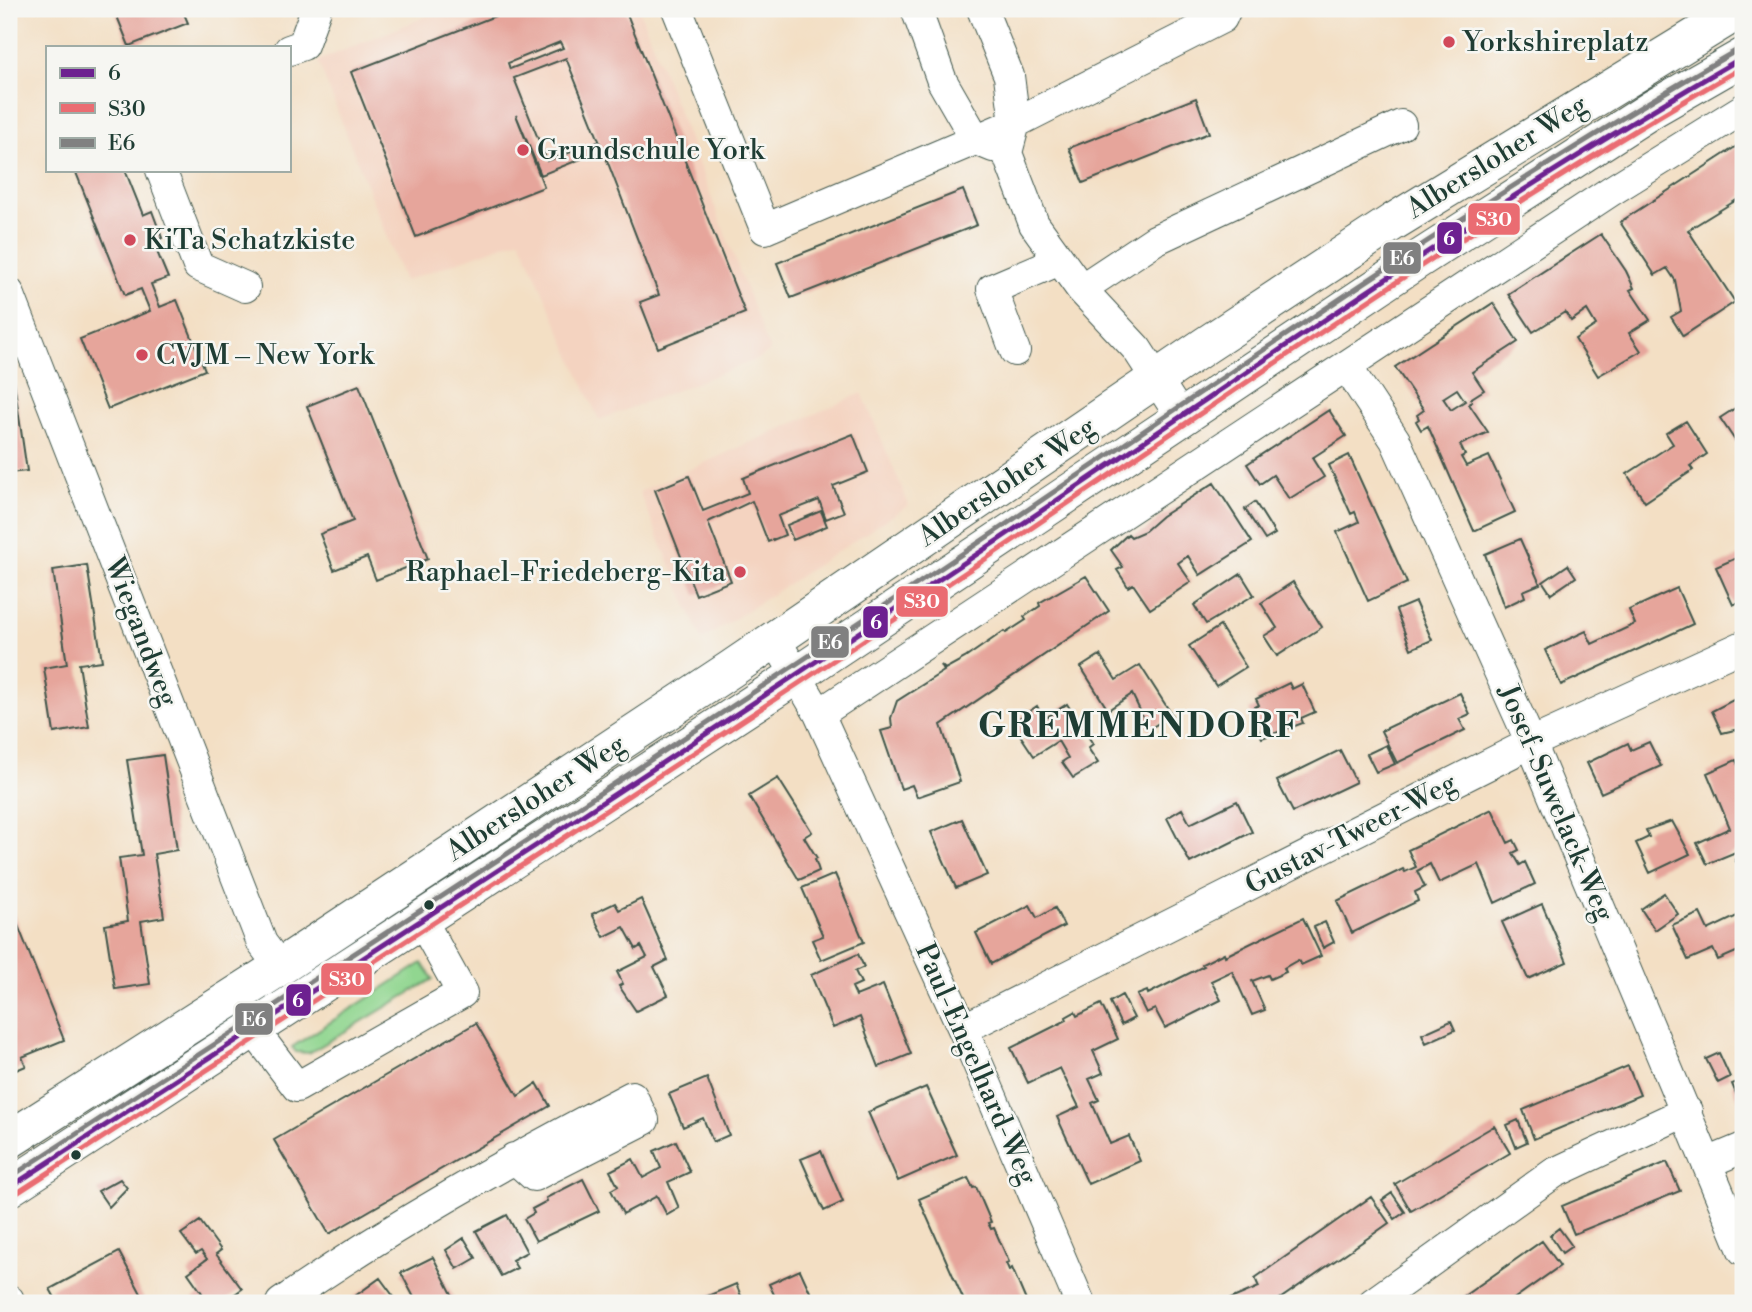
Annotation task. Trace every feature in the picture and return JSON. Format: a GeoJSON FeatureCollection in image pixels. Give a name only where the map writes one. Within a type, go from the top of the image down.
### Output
{"type":"FeatureCollection","features":[{"type":"Feature","properties":{"kind":"main road","name":"Albersloher Weg"},"geometry":{"type":"LineString","coordinates":[[9,1140],[280,967],[775,639],[1156,379],[1393,222],[1741,9]]}},
{"type":"Feature","properties":{"kind":"main road","name":"Albersloher Weg"},"geometry":{"type":"LineString","coordinates":[[9,1188],[797,675],[1181,417],[1632,122],[1743,57]]}},
{"type":"Feature","properties":{"kind":"main road"},"geometry":{"type":"LineString","coordinates":[[280,967],[302,999]]}},
{"type":"Feature","properties":{"kind":"street"},"geometry":{"type":"LineString","coordinates":[[290,50],[303,45],[316,9]]}},
{"type":"Feature","properties":{"kind":"street"},"geometry":{"type":"LineString","coordinates":[[677,9],[765,229],[1015,123],[1222,18],[1226,9]]}},
{"type":"Feature","properties":{"kind":"street"},"geometry":{"type":"LineString","coordinates":[[916,9],[942,81],[976,140],[1007,153]]}},
{"type":"Feature","properties":{"kind":"street"},"geometry":{"type":"LineString","coordinates":[[982,9],[1009,76],[1015,123],[1007,153],[1034,224],[1081,289],[1137,349],[1181,417]]}},
{"type":"Feature","properties":{"kind":"street"},"geometry":{"type":"LineString","coordinates":[[819,714],[1083,537],[1347,367],[1611,191],[1743,109]]}},
{"type":"Feature","properties":{"kind":"street"},"geometry":{"type":"LineString","coordinates":[[1081,289],[1155,240],[1401,125]]}},
{"type":"Feature","properties":{"kind":"street"},"geometry":{"type":"LineString","coordinates":[[162,172],[198,266],[245,287]]}},
{"type":"Feature","properties":{"kind":"street"},"geometry":{"type":"LineString","coordinates":[[1015,351],[992,289],[1060,260]]}},
{"type":"Feature","properties":{"kind":"street","name":"Wiegandweg"},"geometry":{"type":"LineString","coordinates":[[9,293],[262,943],[280,967]]}},
{"type":"Feature","properties":{"kind":"street","name":"Josef-Suwelack-Weg"},"geometry":{"type":"LineString","coordinates":[[1347,367],[1395,440],[1531,743],[1743,1250]]}},
{"type":"Feature","properties":{"kind":"street","name":"Paul-Engelhard-Weg"},"geometry":{"type":"LineString","coordinates":[[775,639],[819,714],[963,1029],[1080,1303]]}},
{"type":"Feature","properties":{"kind":"street","name":"Gustav-Tweer-Weg"},"geometry":{"type":"LineString","coordinates":[[963,1029],[1531,743],[1743,646]]}},
{"type":"Feature","properties":{"kind":"street"},"geometry":{"type":"LineString","coordinates":[[253,1029],[297,1087],[462,993],[421,919]]}},
{"type":"Feature","properties":{"kind":"street"},"geometry":{"type":"LineString","coordinates":[[1373,1303],[1554,1173],[1687,1111]]}},
{"type":"Feature","properties":{"kind":"street"},"geometry":{"type":"LineString","coordinates":[[1707,1163],[1743,1148]]}},
{"type":"Feature","properties":{"kind":"street"},"geometry":{"type":"LineString","coordinates":[[281,1303],[386,1233],[514,1158]]}},
{"type":"Feature","properties":{"kind":"shaded area","name":"Grundschule York"},"geometry":{"type":"Polygon","coordinates":[[[444,9],[639,9],[770,351],[760,358],[599,420],[520,239],[404,281],[318,61],[444,9]]]}},
{"type":"Feature","properties":{"kind":"shaded area","name":"Raphael-Friedeberg-Kita"},"geometry":{"type":"Polygon","coordinates":[[[862,393],[909,505],[702,640],[639,492],[862,393]]]}},
{"type":"Feature","properties":{"kind":"green space"},"geometry":{"type":"Polygon","coordinates":[[[422,963],[433,979],[309,1053],[296,1052],[292,1047],[422,963]]]}},
{"type":"Feature","properties":{"kind":"building"},"geometry":{"type":"Polygon","coordinates":[[[114,9],[182,9],[188,23],[129,46],[114,9]]]}},
{"type":"Feature","properties":{"kind":"building"},"geometry":{"type":"Polygon","coordinates":[[[513,9],[625,9],[745,313],[658,348],[640,302],[659,295],[603,150],[541,175],[516,115],[544,187],[416,237],[351,72],[513,9]],[[560,42],[508,63],[510,69],[563,48],[560,42]],[[566,58],[514,78],[547,161],[598,142],[602,148],[566,58]]]}},
{"type":"Feature","properties":{"kind":"building"},"geometry":{"type":"Polygon","coordinates":[[[1196,98],[1209,133],[1083,183],[1069,148],[1196,98]]]}},
{"type":"Feature","properties":{"kind":"building"},"geometry":{"type":"Polygon","coordinates":[[[1743,142],[1743,196],[1688,230],[1735,302],[1683,336],[1671,317],[1681,311],[1675,280],[1667,268],[1655,275],[1620,222],[1743,142]]]}},
{"type":"Feature","properties":{"kind":"building"},"geometry":{"type":"Polygon","coordinates":[[[76,172],[126,172],[143,215],[152,211],[162,238],[153,242],[168,278],[151,284],[160,307],[177,300],[205,370],[108,409],[80,339],[150,311],[141,289],[125,295],[76,172]]]}},
{"type":"Feature","properties":{"kind":"building"},"geometry":{"type":"Polygon","coordinates":[[[963,190],[977,225],[791,298],[777,263],[963,190]]]}},
{"type":"Feature","properties":{"kind":"building"},"geometry":{"type":"Polygon","coordinates":[[[1601,234],[1626,271],[1634,288],[1630,290],[1650,320],[1629,333],[1641,351],[1598,376],[1575,339],[1596,325],[1587,310],[1571,321],[1565,312],[1533,332],[1508,294],[1601,234]]]}},
{"type":"Feature","properties":{"kind":"building"},"geometry":{"type":"Polygon","coordinates":[[[1493,303],[1518,342],[1472,372],[1484,390],[1470,399],[1472,402],[1469,404],[1488,432],[1460,445],[1465,455],[1461,457],[1466,466],[1489,456],[1515,512],[1474,531],[1428,426],[1421,430],[1416,421],[1419,419],[1417,415],[1424,410],[1395,367],[1493,303]],[[1457,389],[1443,398],[1451,410],[1465,401],[1457,389]]]}},
{"type":"Feature","properties":{"kind":"building"},"geometry":{"type":"Polygon","coordinates":[[[9,375],[13,375],[27,471],[9,473],[9,375]]]}},
{"type":"Feature","properties":{"kind":"building"},"geometry":{"type":"Polygon","coordinates":[[[359,385],[428,559],[376,580],[367,557],[334,570],[320,534],[353,521],[307,406],[359,385]]]}},
{"type":"Feature","properties":{"kind":"building"},"geometry":{"type":"Polygon","coordinates":[[[1743,403],[1743,442],[1738,445],[1720,418],[1743,403]]]}},
{"type":"Feature","properties":{"kind":"building"},"geometry":{"type":"Polygon","coordinates":[[[1329,410],[1346,436],[1312,458],[1324,477],[1289,499],[1273,475],[1260,484],[1247,464],[1329,410]]]}},
{"type":"Feature","properties":{"kind":"building"},"geometry":{"type":"Polygon","coordinates":[[[1686,421],[1707,454],[1690,466],[1693,470],[1645,502],[1627,474],[1673,444],[1666,433],[1686,421]]]}},
{"type":"Feature","properties":{"kind":"building"},"geometry":{"type":"Polygon","coordinates":[[[853,434],[868,472],[833,486],[844,512],[826,519],[819,500],[778,516],[785,535],[768,542],[752,501],[708,522],[731,581],[696,595],[655,490],[689,476],[703,511],[748,493],[743,478],[853,434]]]}},
{"type":"Feature","properties":{"kind":"building"},"geometry":{"type":"Polygon","coordinates":[[[1349,455],[1407,583],[1368,601],[1337,532],[1359,522],[1355,512],[1351,514],[1329,465],[1349,455]]]}},
{"type":"Feature","properties":{"kind":"building"},"geometry":{"type":"Polygon","coordinates":[[[1214,483],[1252,542],[1200,575],[1188,556],[1178,563],[1191,582],[1150,609],[1133,584],[1128,587],[1117,570],[1123,567],[1111,550],[1128,534],[1131,537],[1145,531],[1162,516],[1214,483]]]}},
{"type":"Feature","properties":{"kind":"building"},"geometry":{"type":"Polygon","coordinates":[[[1255,502],[1275,534],[1265,540],[1245,509],[1255,502]]]}},
{"type":"Feature","properties":{"kind":"building"},"geometry":{"type":"Polygon","coordinates":[[[821,511],[827,526],[793,540],[787,525],[821,511]]]}},
{"type":"Feature","properties":{"kind":"building"},"geometry":{"type":"Polygon","coordinates":[[[1520,539],[1540,584],[1523,591],[1525,597],[1504,607],[1485,554],[1520,539]]]}},
{"type":"Feature","properties":{"kind":"building"},"geometry":{"type":"Polygon","coordinates":[[[1743,555],[1743,600],[1733,605],[1716,567],[1743,555]]]}},
{"type":"Feature","properties":{"kind":"building"},"geometry":{"type":"Polygon","coordinates":[[[87,565],[102,661],[79,664],[89,727],[54,733],[44,668],[67,664],[53,570],[87,565]]]}},
{"type":"Feature","properties":{"kind":"building"},"geometry":{"type":"Polygon","coordinates":[[[1568,565],[1576,577],[1551,594],[1543,582],[1568,565]]]}},
{"type":"Feature","properties":{"kind":"building"},"geometry":{"type":"Polygon","coordinates":[[[1241,574],[1254,595],[1206,624],[1194,605],[1241,574]]]}},
{"type":"Feature","properties":{"kind":"building"},"geometry":{"type":"Polygon","coordinates":[[[1086,576],[1109,611],[941,725],[960,782],[917,797],[912,785],[901,789],[881,731],[892,728],[891,718],[897,701],[944,671],[941,665],[945,669],[1004,631],[1006,633],[1026,620],[1024,617],[1040,606],[1039,603],[1086,576]]]}},
{"type":"Feature","properties":{"kind":"building"},"geometry":{"type":"Polygon","coordinates":[[[1293,582],[1322,627],[1277,656],[1264,636],[1277,628],[1261,603],[1293,582]]]}},
{"type":"Feature","properties":{"kind":"building"},"geometry":{"type":"Polygon","coordinates":[[[1677,588],[1693,624],[1561,685],[1545,650],[1586,631],[1592,644],[1635,624],[1629,610],[1677,588]]]}},
{"type":"Feature","properties":{"kind":"building"},"geometry":{"type":"Polygon","coordinates":[[[1415,602],[1432,640],[1411,649],[1396,610],[1415,602]]]}},
{"type":"Feature","properties":{"kind":"building"},"geometry":{"type":"Polygon","coordinates":[[[1220,626],[1246,667],[1216,686],[1189,646],[1220,626]]]}},
{"type":"Feature","properties":{"kind":"building"},"geometry":{"type":"Polygon","coordinates":[[[1100,655],[1116,680],[1140,665],[1172,715],[1149,729],[1132,694],[1108,710],[1081,667],[1100,655]]]}},
{"type":"Feature","properties":{"kind":"building"},"geometry":{"type":"Polygon","coordinates":[[[1289,683],[1292,689],[1302,684],[1315,712],[1301,718],[1303,723],[1262,738],[1249,710],[1259,705],[1256,699],[1289,683]]]}},
{"type":"Feature","properties":{"kind":"building"},"geometry":{"type":"Polygon","coordinates":[[[1460,693],[1470,714],[1459,719],[1465,730],[1397,763],[1381,731],[1460,693]]]}},
{"type":"Feature","properties":{"kind":"building"},"geometry":{"type":"Polygon","coordinates":[[[1735,699],[1743,716],[1743,728],[1722,733],[1712,711],[1735,699]]]}},
{"type":"Feature","properties":{"kind":"building"},"geometry":{"type":"Polygon","coordinates":[[[1067,704],[1093,744],[1088,748],[1098,763],[1073,778],[1062,762],[1068,758],[1058,741],[1034,756],[1012,723],[1037,706],[1044,719],[1067,704]]]}},
{"type":"Feature","properties":{"kind":"building"},"geometry":{"type":"Polygon","coordinates":[[[1649,742],[1661,766],[1601,793],[1587,763],[1628,743],[1631,750],[1649,742]]]}},
{"type":"Feature","properties":{"kind":"building"},"geometry":{"type":"Polygon","coordinates":[[[1386,745],[1395,764],[1376,772],[1367,754],[1386,745]]]}},
{"type":"Feature","properties":{"kind":"building"},"geometry":{"type":"Polygon","coordinates":[[[1340,750],[1356,782],[1293,812],[1277,781],[1340,750]]]}},
{"type":"Feature","properties":{"kind":"building"},"geometry":{"type":"Polygon","coordinates":[[[163,755],[177,850],[154,854],[164,917],[141,921],[150,984],[115,989],[105,925],[128,921],[119,858],[142,855],[127,760],[163,755]]]}},
{"type":"Feature","properties":{"kind":"building"},"geometry":{"type":"Polygon","coordinates":[[[1736,760],[1743,776],[1743,849],[1707,864],[1697,843],[1730,828],[1707,773],[1736,760]]]}},
{"type":"Feature","properties":{"kind":"building"},"geometry":{"type":"Polygon","coordinates":[[[778,778],[812,832],[804,837],[817,858],[815,859],[819,871],[799,880],[749,796],[778,778]]]}},
{"type":"Feature","properties":{"kind":"building"},"geometry":{"type":"Polygon","coordinates":[[[1237,801],[1252,832],[1190,863],[1167,818],[1182,809],[1190,824],[1237,801]]]}},
{"type":"Feature","properties":{"kind":"building"},"geometry":{"type":"Polygon","coordinates":[[[1492,809],[1508,843],[1514,840],[1519,850],[1513,853],[1520,865],[1525,862],[1535,884],[1495,903],[1479,864],[1439,883],[1430,864],[1417,871],[1425,887],[1415,892],[1418,901],[1352,933],[1337,901],[1403,869],[1405,872],[1416,867],[1408,850],[1492,809]]]}},
{"type":"Feature","properties":{"kind":"building"},"geometry":{"type":"Polygon","coordinates":[[[962,819],[987,875],[956,888],[931,832],[962,819]]]}},
{"type":"Feature","properties":{"kind":"building"},"geometry":{"type":"Polygon","coordinates":[[[1672,821],[1690,854],[1650,873],[1636,843],[1649,837],[1646,830],[1672,821]]]}},
{"type":"Feature","properties":{"kind":"building"},"geometry":{"type":"Polygon","coordinates":[[[1743,854],[1743,872],[1735,860],[1743,854]]]}},
{"type":"Feature","properties":{"kind":"building"},"geometry":{"type":"Polygon","coordinates":[[[835,874],[864,942],[821,960],[812,940],[823,936],[802,888],[835,874]]]}},
{"type":"Feature","properties":{"kind":"building"},"geometry":{"type":"Polygon","coordinates":[[[1664,893],[1678,914],[1655,930],[1641,909],[1664,893]]]}},
{"type":"Feature","properties":{"kind":"building"},"geometry":{"type":"Polygon","coordinates":[[[641,899],[668,960],[654,967],[668,995],[636,1011],[619,986],[623,984],[617,972],[647,957],[641,946],[636,949],[624,927],[604,937],[592,914],[615,903],[619,910],[641,899]]]}},
{"type":"Feature","properties":{"kind":"building"},"geometry":{"type":"Polygon","coordinates":[[[9,903],[64,1040],[22,1057],[26,1066],[9,1073],[9,903]]]}},
{"type":"Feature","properties":{"kind":"building"},"geometry":{"type":"Polygon","coordinates":[[[1542,904],[1567,962],[1528,979],[1502,922],[1542,904]]]}},
{"type":"Feature","properties":{"kind":"building"},"geometry":{"type":"Polygon","coordinates":[[[1030,905],[1037,918],[1055,908],[1064,926],[991,964],[976,933],[1030,905]]]}},
{"type":"Feature","properties":{"kind":"building"},"geometry":{"type":"Polygon","coordinates":[[[1700,913],[1708,930],[1737,916],[1743,930],[1743,949],[1718,960],[1713,949],[1688,960],[1672,925],[1700,913]]]}},
{"type":"Feature","properties":{"kind":"building"},"geometry":{"type":"Polygon","coordinates":[[[1303,918],[1321,956],[1301,965],[1298,960],[1284,968],[1286,972],[1270,979],[1268,975],[1252,981],[1265,1010],[1252,1015],[1232,971],[1211,981],[1221,1000],[1165,1028],[1155,1009],[1146,1013],[1137,995],[1147,991],[1148,994],[1224,953],[1225,956],[1303,918]]]}},
{"type":"Feature","properties":{"kind":"building"},"geometry":{"type":"Polygon","coordinates":[[[1325,922],[1334,942],[1323,948],[1314,927],[1325,922]]]}},
{"type":"Feature","properties":{"kind":"building"},"geometry":{"type":"Polygon","coordinates":[[[858,954],[864,967],[855,971],[861,983],[852,987],[856,996],[883,985],[911,1054],[879,1067],[860,1017],[833,1028],[811,975],[858,954]]]}},
{"type":"Feature","properties":{"kind":"building"},"geometry":{"type":"Polygon","coordinates":[[[1122,995],[1134,1018],[1121,1025],[1110,1002],[1122,995]]]}},
{"type":"Feature","properties":{"kind":"building"},"geometry":{"type":"Polygon","coordinates":[[[1101,1004],[1118,1039],[1093,1051],[1103,1073],[1089,1079],[1099,1100],[1092,1103],[1110,1144],[1129,1136],[1140,1161],[1088,1184],[1057,1117],[1079,1107],[1060,1068],[1028,1083],[1011,1048],[1067,1020],[1066,1017],[1075,1012],[1077,1016],[1101,1004]]]}},
{"type":"Feature","properties":{"kind":"building"},"geometry":{"type":"Polygon","coordinates":[[[1451,1021],[1455,1030],[1426,1043],[1422,1034],[1451,1021]]]}},
{"type":"Feature","properties":{"kind":"building"},"geometry":{"type":"Polygon","coordinates":[[[476,1023],[518,1096],[537,1083],[550,1106],[329,1234],[274,1140],[476,1023]]]}},
{"type":"Feature","properties":{"kind":"building"},"geometry":{"type":"Polygon","coordinates":[[[1719,1053],[1730,1077],[1718,1083],[1706,1059],[1719,1053]]]}},
{"type":"Feature","properties":{"kind":"building"},"geometry":{"type":"Polygon","coordinates":[[[1628,1066],[1640,1095],[1534,1139],[1523,1110],[1628,1066]]]}},
{"type":"Feature","properties":{"kind":"building"},"geometry":{"type":"Polygon","coordinates":[[[707,1078],[729,1135],[713,1142],[703,1118],[683,1127],[669,1094],[707,1078]]]}},
{"type":"Feature","properties":{"kind":"building"},"geometry":{"type":"Polygon","coordinates":[[[1743,1080],[1743,1110],[1732,1084],[1743,1080]]]}},
{"type":"Feature","properties":{"kind":"building"},"geometry":{"type":"Polygon","coordinates":[[[926,1087],[957,1155],[898,1181],[868,1112],[926,1087]]]}},
{"type":"Feature","properties":{"kind":"building"},"geometry":{"type":"Polygon","coordinates":[[[1518,1120],[1527,1142],[1516,1147],[1507,1125],[1518,1120]]]}},
{"type":"Feature","properties":{"kind":"building"},"geometry":{"type":"Polygon","coordinates":[[[1494,1126],[1510,1153],[1411,1211],[1395,1184],[1494,1126]]]}},
{"type":"Feature","properties":{"kind":"building"},"geometry":{"type":"Polygon","coordinates":[[[676,1141],[690,1172],[668,1182],[679,1208],[667,1215],[657,1196],[623,1214],[611,1190],[618,1186],[610,1171],[633,1159],[643,1178],[661,1168],[654,1151],[676,1141]]]}},
{"type":"Feature","properties":{"kind":"building"},"geometry":{"type":"Polygon","coordinates":[[[821,1151],[843,1202],[824,1211],[801,1159],[821,1151]]]}},
{"type":"Feature","properties":{"kind":"building"},"geometry":{"type":"Polygon","coordinates":[[[1667,1162],[1680,1191],[1574,1234],[1562,1206],[1667,1162]]]}},
{"type":"Feature","properties":{"kind":"building"},"geometry":{"type":"Polygon","coordinates":[[[968,1178],[973,1188],[976,1187],[991,1222],[988,1223],[991,1229],[994,1228],[1009,1262],[1006,1263],[1009,1270],[1012,1268],[1027,1303],[965,1303],[919,1199],[968,1178]]]}},
{"type":"Feature","properties":{"kind":"building"},"geometry":{"type":"Polygon","coordinates":[[[120,1179],[127,1188],[109,1207],[98,1191],[120,1179]]]}},
{"type":"Feature","properties":{"kind":"building"},"geometry":{"type":"Polygon","coordinates":[[[583,1179],[599,1211],[536,1241],[524,1219],[534,1213],[532,1209],[547,1201],[546,1198],[583,1179]]]}},
{"type":"Feature","properties":{"kind":"building"},"geometry":{"type":"Polygon","coordinates":[[[1392,1193],[1405,1212],[1395,1219],[1382,1200],[1392,1193]]]}},
{"type":"Feature","properties":{"kind":"building"},"geometry":{"type":"Polygon","coordinates":[[[1371,1197],[1389,1223],[1365,1240],[1274,1303],[1221,1303],[1259,1287],[1255,1278],[1371,1197]]]}},
{"type":"Feature","properties":{"kind":"building"},"geometry":{"type":"Polygon","coordinates":[[[507,1215],[527,1252],[512,1260],[517,1268],[501,1276],[476,1231],[507,1215]]]}},
{"type":"Feature","properties":{"kind":"building"},"geometry":{"type":"Polygon","coordinates":[[[200,1221],[221,1250],[216,1254],[242,1289],[222,1303],[187,1303],[202,1293],[188,1273],[207,1259],[201,1251],[196,1254],[181,1234],[200,1221]]]}},
{"type":"Feature","properties":{"kind":"building"},"geometry":{"type":"Polygon","coordinates":[[[1559,1228],[1572,1246],[1562,1253],[1550,1235],[1559,1228]]]}},
{"type":"Feature","properties":{"kind":"building"},"geometry":{"type":"Polygon","coordinates":[[[464,1238],[476,1258],[457,1269],[446,1250],[464,1238]]]}},
{"type":"Feature","properties":{"kind":"building"},"geometry":{"type":"Polygon","coordinates":[[[1542,1241],[1560,1266],[1508,1303],[1454,1303],[1542,1241]]]}},
{"type":"Feature","properties":{"kind":"building"},"geometry":{"type":"Polygon","coordinates":[[[119,1252],[146,1303],[58,1303],[50,1289],[119,1252]]]}},
{"type":"Feature","properties":{"kind":"building"},"geometry":{"type":"Polygon","coordinates":[[[433,1257],[454,1298],[444,1303],[417,1303],[401,1273],[433,1257]]]}},
{"type":"Feature","properties":{"kind":"building"},"geometry":{"type":"Polygon","coordinates":[[[800,1270],[815,1303],[778,1303],[769,1284],[800,1270]]]}},
{"type":"Feature","properties":{"kind":"building"},"geometry":{"type":"Polygon","coordinates":[[[380,1278],[397,1301],[354,1303],[351,1299],[380,1278]]]}},
{"type":"Feature","properties":{"kind":"building"},"geometry":{"type":"Polygon","coordinates":[[[736,1284],[744,1303],[691,1303],[736,1284]]]}},
{"type":"Feature","properties":{"kind":"transit line","name":"E6"},"geometry":{"type":"LineString","coordinates":[[9,1178],[713,719],[1437,235],[1637,109],[1739,49]]}},
{"type":"Feature","properties":{"kind":"transit line","name":"6"},"geometry":{"type":"LineString","coordinates":[[9,1188],[715,728],[1441,243],[1641,117],[1743,57]]}},
{"type":"Feature","properties":{"kind":"transit line","name":"S30"},"geometry":{"type":"LineString","coordinates":[[14,1195],[725,732],[1445,250],[1743,67]]}},
{"type":"Feature","properties":{"kind":"place","name":"Yorkshireplatz"},"geometry":{"type":"Point","coordinates":[1449,42]}},
{"type":"Feature","properties":{"kind":"place","name":"Grundschule York"},"geometry":{"type":"Point","coordinates":[523,150]}},
{"type":"Feature","properties":{"kind":"place","name":"KiTa Schatzkiste"},"geometry":{"type":"Point","coordinates":[130,240]}},
{"type":"Feature","properties":{"kind":"place","name":"CVJM – New York"},"geometry":{"type":"Point","coordinates":[142,355]}},
{"type":"Feature","properties":{"kind":"place","name":"Raphael-Friedeberg-Kita"},"geometry":{"type":"Point","coordinates":[740,572]}},
{"type":"Feature","properties":{"kind":"district","name":"GREMMENDORF"},"geometry":{"type":"Point","coordinates":[1140,726]}}]}
